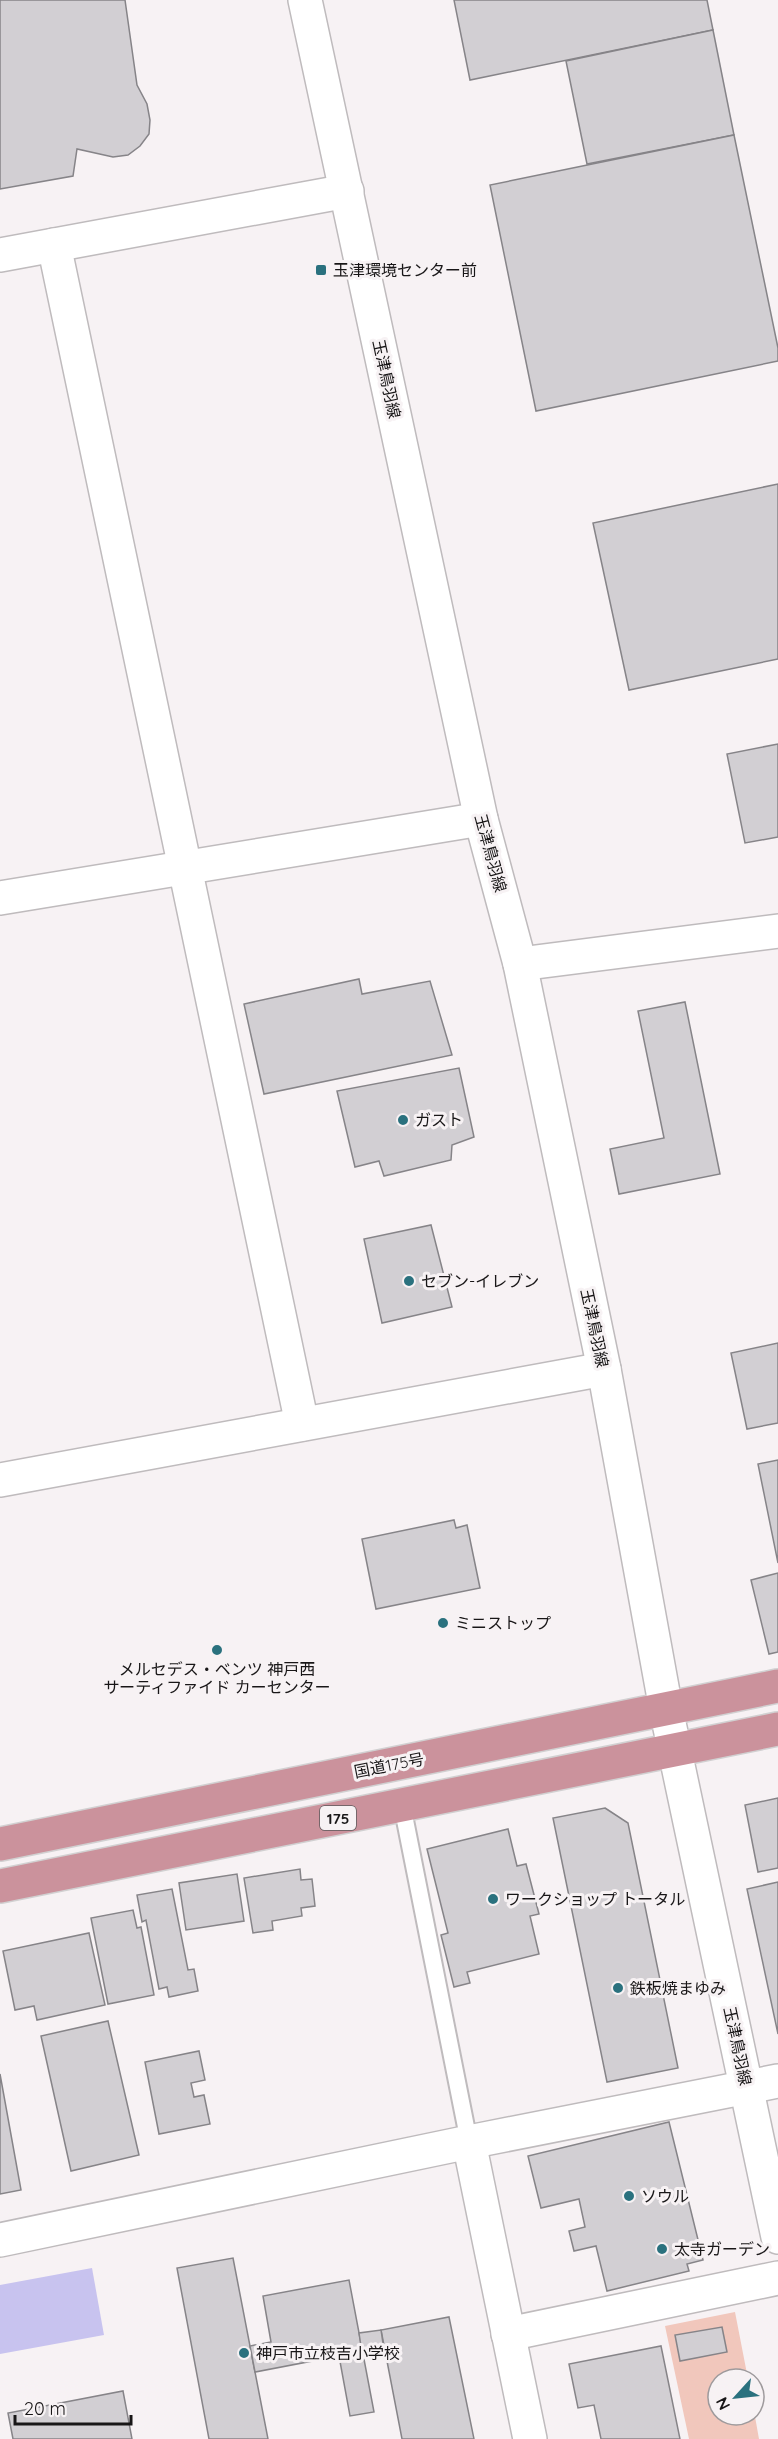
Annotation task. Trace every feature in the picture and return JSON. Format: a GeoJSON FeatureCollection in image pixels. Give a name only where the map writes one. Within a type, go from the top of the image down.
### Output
{"type":"FeatureCollection","features":[{"type":"Feature","properties":{"kind":"highway","name":"国道175号"},"geometry":{"type":"LineString","coordinates":[[0,1844],[778,1686]]}},
{"type":"Feature","properties":{"kind":"highway","name":"175"},"geometry":{"type":"LineString","coordinates":[[0,1886],[778,1729]]}},
{"type":"Feature","properties":{"kind":"street","name":"玉津鳥羽線"},"geometry":{"type":"LineString","coordinates":[[305,0],[481,819],[520,964],[604,1369],[666,1709],[763,2084],[778,2236]]}},
{"type":"Feature","properties":{"kind":"street"},"geometry":{"type":"LineString","coordinates":[[0,255],[347,191]]}},
{"type":"Feature","properties":{"kind":"street"},"geometry":{"type":"LineString","coordinates":[[54,245],[187,868],[302,1424]]}},
{"type":"Feature","properties":{"kind":"street"},"geometry":{"type":"LineString","coordinates":[[0,898],[481,819]]}},
{"type":"Feature","properties":{"kind":"street"},"geometry":{"type":"LineString","coordinates":[[520,964],[778,931]]}},
{"type":"Feature","properties":{"kind":"street"},"geometry":{"type":"LineString","coordinates":[[0,1480],[604,1369]]}},
{"type":"Feature","properties":{"kind":"street"},"geometry":{"type":"LineString","coordinates":[[0,2240],[469,2142],[763,2084]]}},
{"type":"Feature","properties":{"kind":"street"},"geometry":{"type":"LineString","coordinates":[[469,2142],[530,2439]]}},
{"type":"Feature","properties":{"kind":"street"},"geometry":{"type":"LineString","coordinates":[[508,2334],[778,2278]]}},
{"type":"Feature","properties":{"kind":"lane"},"geometry":{"type":"LineString","coordinates":[[402,1805],[469,2142]]}},
{"type":"Feature","properties":{"kind":"shaded area"},"geometry":{"type":"Polygon","coordinates":[[[92,2268],[104,2335],[0,2354],[0,2285],[92,2268]]]}},
{"type":"Feature","properties":{"kind":"shaded area"},"geometry":{"type":"Polygon","coordinates":[[[735,2312],[746,2367],[706,2367],[706,2427],[757,2427],[759,2439],[689,2439],[665,2326],[735,2312]]]}},
{"type":"Feature","properties":{"kind":"building"},"geometry":{"type":"Polygon","coordinates":[[[0,0],[125,0],[137,85],[147,104],[150,120],[149,134],[140,146],[128,155],[113,157],[77,149],[73,176],[0,189],[0,0]]]}},
{"type":"Feature","properties":{"kind":"building"},"geometry":{"type":"Polygon","coordinates":[[[454,0],[707,0],[713,30],[470,80],[454,0]]]}},
{"type":"Feature","properties":{"kind":"building"},"geometry":{"type":"Polygon","coordinates":[[[713,30],[734,135],[587,164],[566,61],[713,30]]]}},
{"type":"Feature","properties":{"kind":"building"},"geometry":{"type":"Polygon","coordinates":[[[734,135],[778,348],[778,361],[536,411],[490,185],[734,135]]]}},
{"type":"Feature","properties":{"kind":"building"},"geometry":{"type":"Polygon","coordinates":[[[778,484],[778,659],[629,690],[593,523],[778,484]]]}},
{"type":"Feature","properties":{"kind":"building"},"geometry":{"type":"Polygon","coordinates":[[[778,744],[778,837],[745,843],[727,754],[778,744]]]}},
{"type":"Feature","properties":{"kind":"building"},"geometry":{"type":"Polygon","coordinates":[[[359,979],[362,994],[430,981],[452,1055],[264,1094],[244,1004],[359,979]]]}},
{"type":"Feature","properties":{"kind":"building"},"geometry":{"type":"Polygon","coordinates":[[[685,1002],[720,1174],[619,1194],[610,1149],[664,1138],[638,1011],[685,1002]]]}},
{"type":"Feature","properties":{"kind":"building"},"geometry":{"type":"Polygon","coordinates":[[[459,1068],[474,1137],[452,1145],[451,1160],[384,1176],[379,1161],[355,1167],[337,1091],[459,1068]]]}},
{"type":"Feature","properties":{"kind":"building"},"geometry":{"type":"Polygon","coordinates":[[[431,1225],[452,1307],[382,1323],[364,1239],[431,1225]]]}},
{"type":"Feature","properties":{"kind":"building"},"geometry":{"type":"Polygon","coordinates":[[[778,1343],[778,1423],[747,1429],[731,1353],[778,1343]]]}},
{"type":"Feature","properties":{"kind":"building"},"geometry":{"type":"Polygon","coordinates":[[[778,1460],[778,1563],[758,1464],[778,1460]]]}},
{"type":"Feature","properties":{"kind":"building"},"geometry":{"type":"Polygon","coordinates":[[[454,1520],[456,1528],[467,1525],[480,1588],[376,1609],[362,1539],[454,1520]]]}},
{"type":"Feature","properties":{"kind":"building"},"geometry":{"type":"Polygon","coordinates":[[[778,1573],[778,1652],[769,1654],[751,1580],[778,1573]]]}},
{"type":"Feature","properties":{"kind":"building"},"geometry":{"type":"Polygon","coordinates":[[[778,1798],[778,1868],[758,1872],[745,1805],[778,1798]]]}},
{"type":"Feature","properties":{"kind":"building"},"geometry":{"type":"Polygon","coordinates":[[[605,1808],[628,1823],[678,2068],[607,2082],[553,1818],[605,1808]]]}},
{"type":"Feature","properties":{"kind":"building"},"geometry":{"type":"Polygon","coordinates":[[[508,1829],[517,1866],[526,1864],[539,1914],[530,1916],[539,1954],[467,1972],[470,1983],[454,1987],[441,1935],[448,1933],[427,1849],[508,1829]]]}},
{"type":"Feature","properties":{"kind":"building"},"geometry":{"type":"Polygon","coordinates":[[[300,1869],[301,1880],[312,1879],[315,1906],[301,1908],[302,1916],[272,1921],[273,1930],[253,1933],[244,1878],[300,1869]]]}},
{"type":"Feature","properties":{"kind":"building"},"geometry":{"type":"Polygon","coordinates":[[[237,1874],[244,1921],[186,1930],[179,1883],[237,1874]]]}},
{"type":"Feature","properties":{"kind":"building"},"geometry":{"type":"Polygon","coordinates":[[[778,1882],[778,2034],[747,1889],[778,1882]]]}},
{"type":"Feature","properties":{"kind":"building"},"geometry":{"type":"Polygon","coordinates":[[[172,1889],[188,1970],[194,1969],[198,1991],[169,1997],[167,1987],[159,1989],[146,1920],[142,1922],[137,1895],[172,1889]]]}},
{"type":"Feature","properties":{"kind":"building"},"geometry":{"type":"Polygon","coordinates":[[[133,1910],[137,1928],[141,1927],[154,1995],[108,2004],[91,1918],[133,1910]]]}},
{"type":"Feature","properties":{"kind":"building"},"geometry":{"type":"Polygon","coordinates":[[[89,1933],[105,2005],[37,2020],[34,2006],[15,2010],[3,1951],[89,1933]]]}},
{"type":"Feature","properties":{"kind":"building"},"geometry":{"type":"Polygon","coordinates":[[[108,2021],[139,2155],[71,2171],[41,2036],[108,2021]]]}},
{"type":"Feature","properties":{"kind":"building"},"geometry":{"type":"Polygon","coordinates":[[[199,2051],[205,2080],[191,2083],[194,2097],[204,2095],[210,2124],[159,2134],[145,2062],[199,2051]]]}},
{"type":"Feature","properties":{"kind":"building"},"geometry":{"type":"Polygon","coordinates":[[[0,2074],[21,2190],[0,2194],[0,2074]]]}},
{"type":"Feature","properties":{"kind":"building"},"geometry":{"type":"Polygon","coordinates":[[[669,2122],[703,2260],[687,2264],[689,2271],[607,2291],[596,2246],[574,2251],[569,2231],[585,2227],[579,2199],[541,2208],[528,2156],[669,2122]]]}},
{"type":"Feature","properties":{"kind":"building"},"geometry":{"type":"Polygon","coordinates":[[[233,2258],[268,2439],[209,2439],[177,2268],[233,2258]]]}},
{"type":"Feature","properties":{"kind":"building"},"geometry":{"type":"Polygon","coordinates":[[[349,2280],[374,2412],[350,2416],[339,2356],[255,2372],[250,2346],[271,2342],[263,2296],[349,2280]]]}},
{"type":"Feature","properties":{"kind":"building"},"geometry":{"type":"Polygon","coordinates":[[[449,2317],[474,2439],[402,2439],[381,2330],[449,2317]]]}},
{"type":"Feature","properties":{"kind":"building"},"geometry":{"type":"Polygon","coordinates":[[[722,2327],[727,2352],[680,2361],[675,2335],[722,2327]]]}},
{"type":"Feature","properties":{"kind":"building"},"geometry":{"type":"Polygon","coordinates":[[[381,2330],[384,2350],[362,2353],[359,2333],[381,2330]]]}},
{"type":"Feature","properties":{"kind":"building"},"geometry":{"type":"Polygon","coordinates":[[[661,2346],[680,2439],[601,2439],[594,2405],[578,2408],[569,2364],[661,2346]]]}},
{"type":"Feature","properties":{"kind":"building"},"geometry":{"type":"Polygon","coordinates":[[[123,2391],[132,2439],[13,2439],[8,2413],[123,2391]]]}},
{"type":"Feature","properties":{"kind":"place","name":"玉津環境センター前"},"geometry":{"type":"Point","coordinates":[321,270]}},
{"type":"Feature","properties":{"kind":"place","name":"ガスト"},"geometry":{"type":"Point","coordinates":[403,1120]}},
{"type":"Feature","properties":{"kind":"place","name":"セブン-イレブン"},"geometry":{"type":"Point","coordinates":[409,1281]}},
{"type":"Feature","properties":{"kind":"place","name":"ミニストップ"},"geometry":{"type":"Point","coordinates":[443,1623]}},
{"type":"Feature","properties":{"kind":"place","name":"メルセデス・ベンツ 神戸西 サーティファイド カーセンター"},"geometry":{"type":"Point","coordinates":[217,1650]}},
{"type":"Feature","properties":{"kind":"place","name":"ワークショップ トータル"},"geometry":{"type":"Point","coordinates":[493,1899]}},
{"type":"Feature","properties":{"kind":"place","name":"鉄板焼まゆみ"},"geometry":{"type":"Point","coordinates":[618,1988]}},
{"type":"Feature","properties":{"kind":"place","name":"ソウル"},"geometry":{"type":"Point","coordinates":[629,2196]}},
{"type":"Feature","properties":{"kind":"place","name":"太寺ガーデン"},"geometry":{"type":"Point","coordinates":[662,2249]}},
{"type":"Feature","properties":{"kind":"place","name":"神戸市立枝吉小学校"},"geometry":{"type":"Point","coordinates":[244,2353]}}]}
